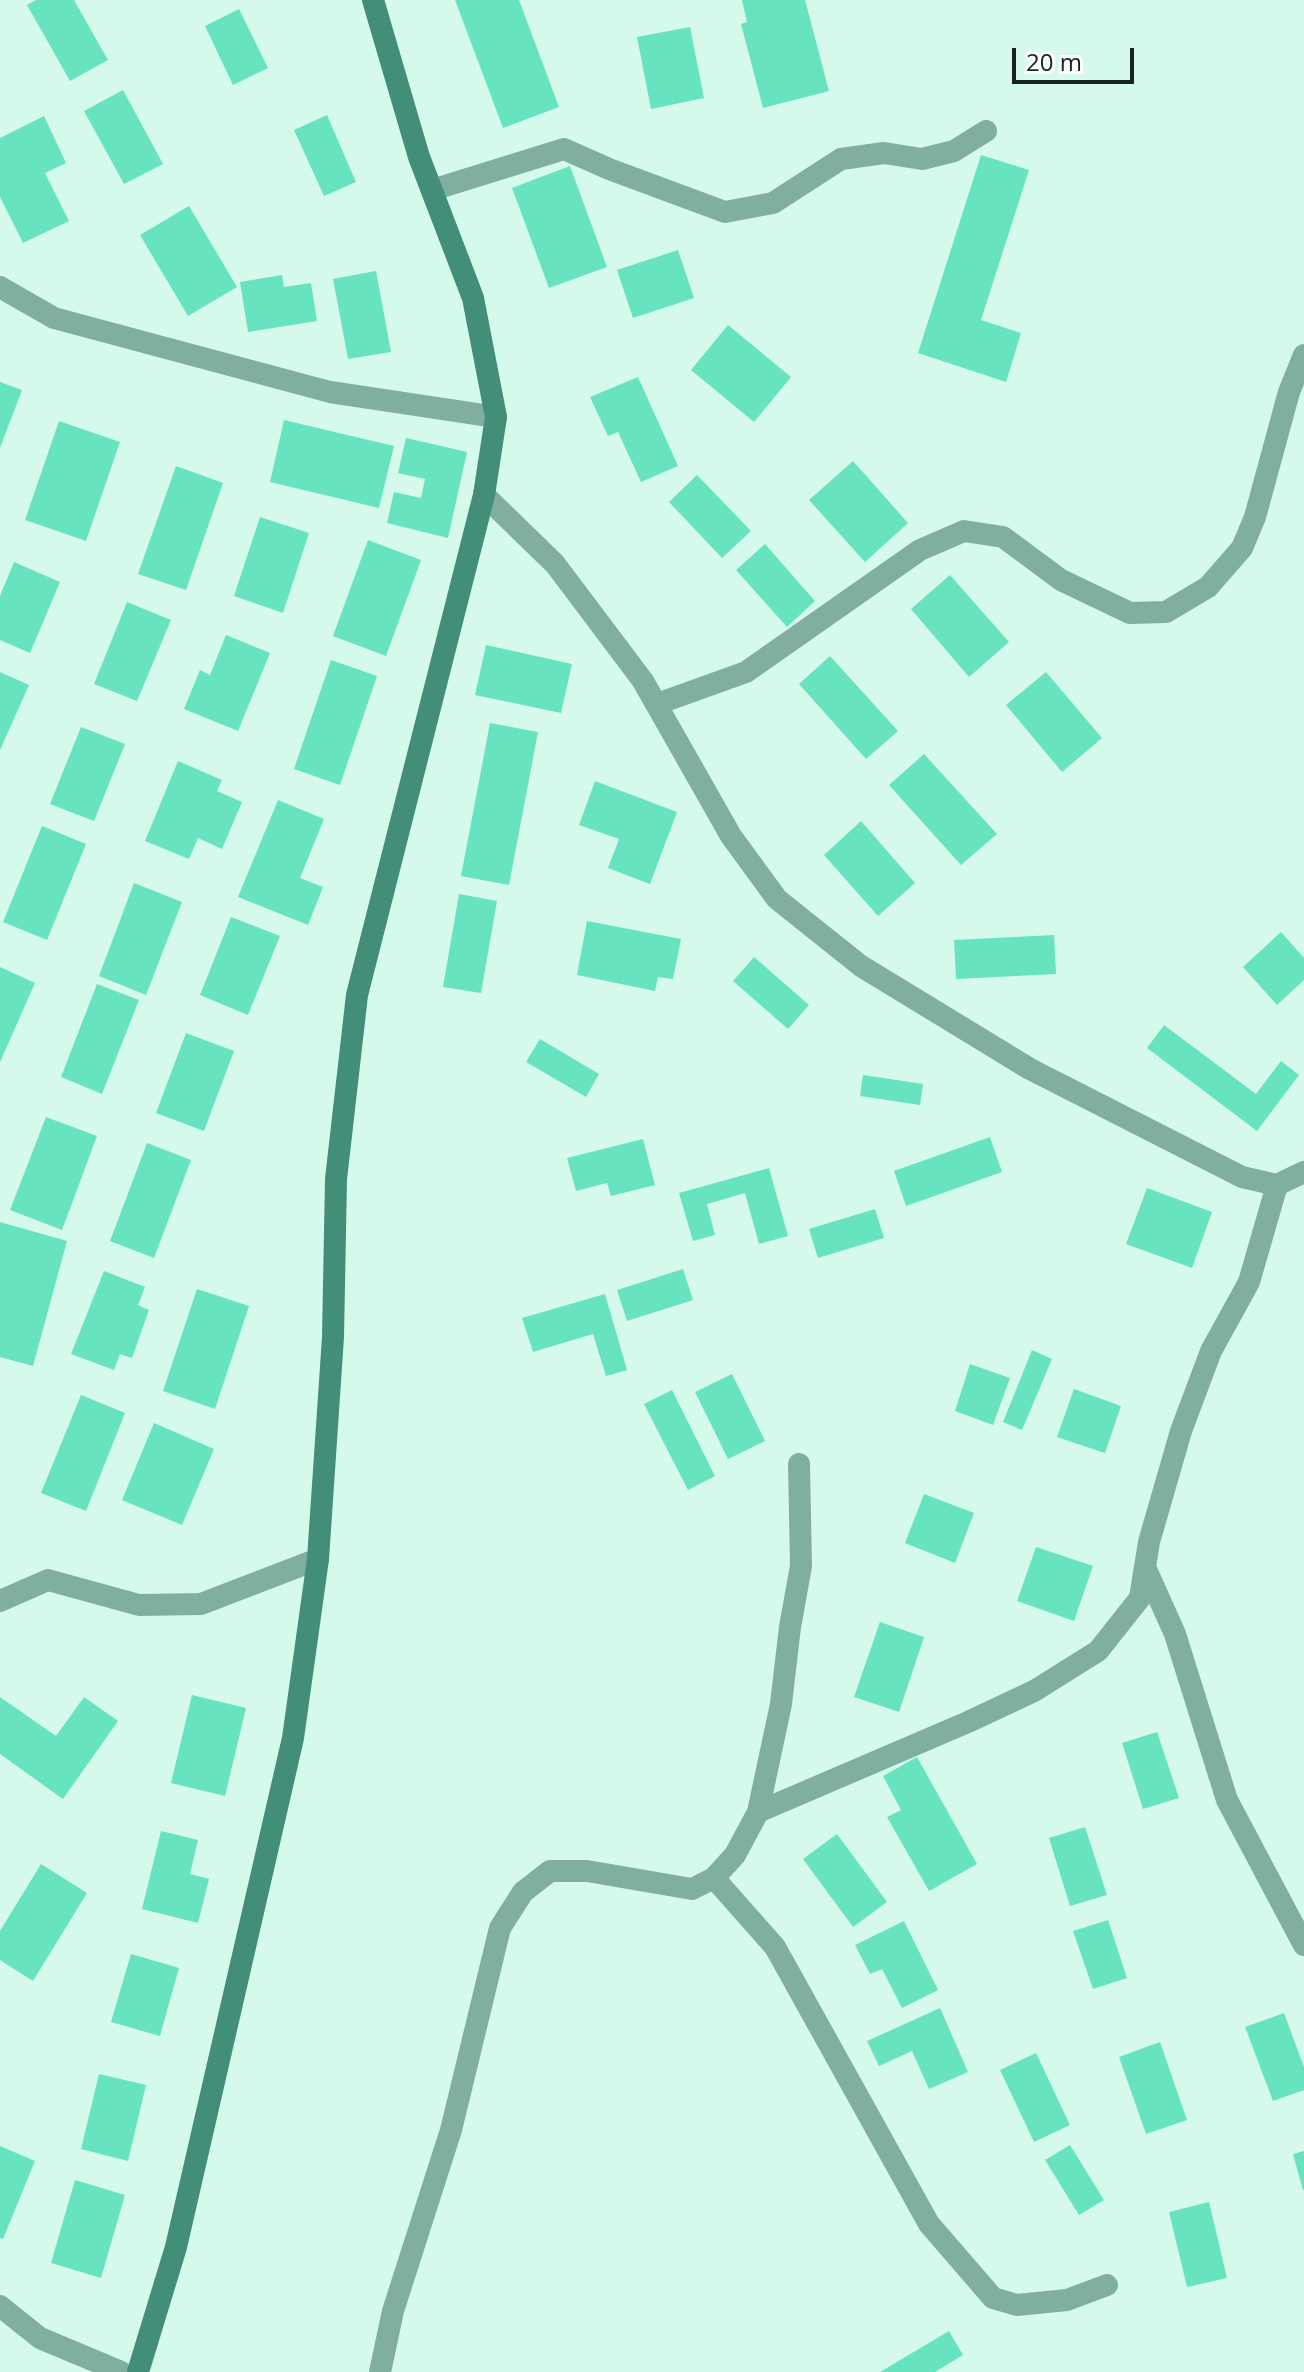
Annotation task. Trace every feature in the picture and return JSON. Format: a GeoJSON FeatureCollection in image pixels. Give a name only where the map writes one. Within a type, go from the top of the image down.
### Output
{"type":"FeatureCollection","features":[{"type":"Feature","properties":{"kind":"main road"},"geometry":{"type":"LineString","coordinates":[[138,2372],[176,2247],[293,1738],[318,1559],[333,1337],[336,1179],[357,995],[484,495],[496,417],[473,298],[419,157],[373,0]]}},
{"type":"Feature","properties":{"kind":"street"},"geometry":{"type":"LineString","coordinates":[[432,190],[564,149],[725,212],[773,203],[841,159],[884,153],[922,159],[954,151],[986,131]]}},
{"type":"Feature","properties":{"kind":"street"},"geometry":{"type":"LineString","coordinates":[[0,287],[54,318],[330,392],[496,417]]}},
{"type":"Feature","properties":{"kind":"street"},"geometry":{"type":"LineString","coordinates":[[657,704],[746,672],[920,550],[964,531],[1003,537],[1061,580],[1130,613],[1166,612],[1208,587],[1242,548],[1255,517],[1289,392],[1304,355]]}},
{"type":"Feature","properties":{"kind":"street"},"geometry":{"type":"LineString","coordinates":[[484,495],[555,564],[643,681],[731,836],[777,899],[861,966],[1030,1069],[1242,1177],[1277,1185],[1304,1172]]}},
{"type":"Feature","properties":{"kind":"street"},"geometry":{"type":"LineString","coordinates":[[758,1812],[1034,1691],[1098,1651],[1140,1598],[1149,1542],[1181,1431],[1211,1351],[1249,1282],[1277,1185]]}},
{"type":"Feature","properties":{"kind":"street"},"geometry":{"type":"LineString","coordinates":[[380,2372],[393,2311],[451,2130],[500,1928],[523,1892],[550,1871],[587,1871],[692,1889],[714,1878],[735,1855],[758,1812],[781,1704],[801,1566],[799,1464]]}},
{"type":"Feature","properties":{"kind":"street"},"geometry":{"type":"LineString","coordinates":[[0,1601],[48,1580],[139,1605],[201,1604],[318,1559]]}},
{"type":"Feature","properties":{"kind":"street"},"geometry":{"type":"LineString","coordinates":[[1145,1567],[1175,1634],[1227,1800],[1304,1945]]}},
{"type":"Feature","properties":{"kind":"street"},"geometry":{"type":"LineString","coordinates":[[714,1878],[775,1947],[929,2224],[993,2298],[1017,2305],[1067,2300],[1107,2285]]}},
{"type":"Feature","properties":{"kind":"street"},"geometry":{"type":"LineString","coordinates":[[0,2306],[40,2338],[121,2372]]}},
{"type":"Feature","properties":{"kind":"building"},"geometry":{"type":"Polygon","coordinates":[[[36,0],[74,0],[108,60],[70,81],[27,5],[36,0]]]}},
{"type":"Feature","properties":{"kind":"building"},"geometry":{"type":"Polygon","coordinates":[[[455,0],[519,0],[559,107],[503,128],[455,0]]]}},
{"type":"Feature","properties":{"kind":"building"},"geometry":{"type":"Polygon","coordinates":[[[742,0],[805,0],[829,91],[763,108],[741,24],[747,22],[742,0]]]}},
{"type":"Feature","properties":{"kind":"building"},"geometry":{"type":"Polygon","coordinates":[[[239,9],[268,68],[233,85],[205,26],[239,9]]]}},
{"type":"Feature","properties":{"kind":"building"},"geometry":{"type":"Polygon","coordinates":[[[690,27],[704,98],[651,109],[637,37],[690,27]]]}},
{"type":"Feature","properties":{"kind":"building"},"geometry":{"type":"Polygon","coordinates":[[[123,90],[163,164],[124,184],[84,111],[123,90]]]}},
{"type":"Feature","properties":{"kind":"building"},"geometry":{"type":"Polygon","coordinates":[[[327,115],[356,182],[324,196],[294,130],[327,115]]]}},
{"type":"Feature","properties":{"kind":"building"},"geometry":{"type":"Polygon","coordinates":[[[44,116],[66,163],[45,173],[69,221],[23,243],[0,197],[0,138],[44,116]]]}},
{"type":"Feature","properties":{"kind":"building"},"geometry":{"type":"Polygon","coordinates":[[[981,155],[1029,170],[981,320],[1021,333],[1006,382],[918,353],[981,155]]]}},
{"type":"Feature","properties":{"kind":"building"},"geometry":{"type":"Polygon","coordinates":[[[570,166],[607,267],[549,288],[512,188],[570,166]]]}},
{"type":"Feature","properties":{"kind":"building"},"geometry":{"type":"Polygon","coordinates":[[[189,206],[237,287],[188,316],[140,235],[189,206]]]}},
{"type":"Feature","properties":{"kind":"building"},"geometry":{"type":"Polygon","coordinates":[[[678,250],[694,298],[633,318],[617,270],[678,250]]]}},
{"type":"Feature","properties":{"kind":"building"},"geometry":{"type":"Polygon","coordinates":[[[376,271],[391,352],[348,359],[333,279],[376,271]]]}},
{"type":"Feature","properties":{"kind":"building"},"geometry":{"type":"Polygon","coordinates":[[[282,275],[284,287],[311,283],[317,321],[248,332],[240,282],[282,275]]]}},
{"type":"Feature","properties":{"kind":"building"},"geometry":{"type":"Polygon","coordinates":[[[728,325],[791,377],[754,422],[691,370],[728,325]]]}},
{"type":"Feature","properties":{"kind":"building"},"geometry":{"type":"Polygon","coordinates":[[[638,377],[678,466],[641,482],[618,432],[608,436],[590,397],[638,377]]]}},
{"type":"Feature","properties":{"kind":"building"},"geometry":{"type":"Polygon","coordinates":[[[0,382],[22,390],[0,448],[0,382]]]}},
{"type":"Feature","properties":{"kind":"building"},"geometry":{"type":"Polygon","coordinates":[[[284,420],[394,446],[379,508],[270,482],[284,420]]]}},
{"type":"Feature","properties":{"kind":"building"},"geometry":{"type":"Polygon","coordinates":[[[59,421],[120,442],[86,541],[25,520],[59,421]]]}},
{"type":"Feature","properties":{"kind":"building"},"geometry":{"type":"Polygon","coordinates":[[[406,438],[467,452],[448,538],[387,523],[394,492],[421,498],[425,479],[398,473],[406,438]]]}},
{"type":"Feature","properties":{"kind":"building"},"geometry":{"type":"Polygon","coordinates":[[[853,461],[908,523],[865,562],[809,500],[853,461]]]}},
{"type":"Feature","properties":{"kind":"building"},"geometry":{"type":"Polygon","coordinates":[[[176,466],[223,483],[186,590],[138,574],[176,466]]]}},
{"type":"Feature","properties":{"kind":"building"},"geometry":{"type":"Polygon","coordinates":[[[697,475],[751,531],[722,558],[669,502],[697,475]]]}},
{"type":"Feature","properties":{"kind":"building"},"geometry":{"type":"Polygon","coordinates":[[[260,517],[309,533],[283,613],[234,596],[260,517]]]}},
{"type":"Feature","properties":{"kind":"building"},"geometry":{"type":"Polygon","coordinates":[[[368,540],[421,560],[386,656],[333,636],[368,540]]]}},
{"type":"Feature","properties":{"kind":"building"},"geometry":{"type":"Polygon","coordinates":[[[765,544],[815,601],[787,627],[736,570],[765,544]]]}},
{"type":"Feature","properties":{"kind":"building"},"geometry":{"type":"Polygon","coordinates":[[[14,562],[60,582],[30,653],[0,640],[0,596],[14,562]]]}},
{"type":"Feature","properties":{"kind":"building"},"geometry":{"type":"Polygon","coordinates":[[[950,575],[1009,642],[969,677],[911,609],[950,575]]]}},
{"type":"Feature","properties":{"kind":"building"},"geometry":{"type":"Polygon","coordinates":[[[127,602],[171,620],[137,701],[94,684],[127,602]]]}},
{"type":"Feature","properties":{"kind":"building"},"geometry":{"type":"Polygon","coordinates":[[[226,635],[270,653],[238,731],[184,709],[200,670],[210,675],[226,635]]]}},
{"type":"Feature","properties":{"kind":"building"},"geometry":{"type":"Polygon","coordinates":[[[486,645],[572,664],[561,713],[475,695],[486,645]]]}},
{"type":"Feature","properties":{"kind":"building"},"geometry":{"type":"Polygon","coordinates":[[[830,656],[898,731],[866,759],[799,684],[830,656]]]}},
{"type":"Feature","properties":{"kind":"building"},"geometry":{"type":"Polygon","coordinates":[[[331,660],[377,676],[340,785],[294,769],[331,660]]]}},
{"type":"Feature","properties":{"kind":"building"},"geometry":{"type":"Polygon","coordinates":[[[0,672],[29,685],[0,750],[0,672]]]}},
{"type":"Feature","properties":{"kind":"building"},"geometry":{"type":"Polygon","coordinates":[[[1046,672],[1102,738],[1062,772],[1006,705],[1046,672]]]}},
{"type":"Feature","properties":{"kind":"building"},"geometry":{"type":"Polygon","coordinates":[[[490,723],[538,732],[509,885],[461,876],[490,723]]]}},
{"type":"Feature","properties":{"kind":"building"},"geometry":{"type":"Polygon","coordinates":[[[81,727],[125,744],[94,821],[50,804],[81,727]]]}},
{"type":"Feature","properties":{"kind":"building"},"geometry":{"type":"Polygon","coordinates":[[[924,754],[997,834],[961,865],[889,785],[924,754]]]}},
{"type":"Feature","properties":{"kind":"building"},"geometry":{"type":"Polygon","coordinates":[[[178,761],[222,780],[217,791],[242,802],[222,849],[198,838],[189,859],[145,841],[178,761]]]}},
{"type":"Feature","properties":{"kind":"building"},"geometry":{"type":"Polygon","coordinates":[[[595,781],[677,812],[650,884],[608,868],[619,839],[579,825],[595,781]]]}},
{"type":"Feature","properties":{"kind":"building"},"geometry":{"type":"Polygon","coordinates":[[[278,800],[324,819],[300,878],[323,887],[308,925],[238,897],[278,800]]]}},
{"type":"Feature","properties":{"kind":"building"},"geometry":{"type":"Polygon","coordinates":[[[861,821],[915,883],[878,916],[824,855],[861,821]]]}},
{"type":"Feature","properties":{"kind":"building"},"geometry":{"type":"Polygon","coordinates":[[[42,826],[86,844],[47,940],[3,922],[42,826]]]}},
{"type":"Feature","properties":{"kind":"building"},"geometry":{"type":"Polygon","coordinates":[[[134,883],[182,902],[146,995],[99,976],[134,883]]]}},
{"type":"Feature","properties":{"kind":"building"},"geometry":{"type":"Polygon","coordinates":[[[459,894],[497,901],[481,993],[443,987],[459,894]]]}},
{"type":"Feature","properties":{"kind":"building"},"geometry":{"type":"Polygon","coordinates":[[[231,917],[280,936],[248,1015],[200,995],[231,917]]]}},
{"type":"Feature","properties":{"kind":"building"},"geometry":{"type":"Polygon","coordinates":[[[587,921],[681,939],[673,979],[658,977],[655,991],[577,975],[587,921]]]}},
{"type":"Feature","properties":{"kind":"building"},"geometry":{"type":"Polygon","coordinates":[[[1281,932],[1304,958],[1304,980],[1277,1005],[1243,967],[1281,932]]]}},
{"type":"Feature","properties":{"kind":"building"},"geometry":{"type":"Polygon","coordinates":[[[1054,935],[1056,974],[956,979],[954,940],[1054,935]]]}},
{"type":"Feature","properties":{"kind":"building"},"geometry":{"type":"Polygon","coordinates":[[[754,957],[809,1005],[788,1029],[733,981],[754,957]]]}},
{"type":"Feature","properties":{"kind":"building"},"geometry":{"type":"Polygon","coordinates":[[[0,967],[35,983],[0,1062],[0,967]]]}},
{"type":"Feature","properties":{"kind":"building"},"geometry":{"type":"Polygon","coordinates":[[[97,984],[139,1000],[102,1094],[61,1077],[97,984]]]}},
{"type":"Feature","properties":{"kind":"building"},"geometry":{"type":"Polygon","coordinates":[[[1164,1025],[1256,1094],[1281,1061],[1299,1075],[1257,1131],[1147,1048],[1164,1025]]]}},
{"type":"Feature","properties":{"kind":"building"},"geometry":{"type":"Polygon","coordinates":[[[186,1033],[234,1051],[204,1131],[156,1113],[186,1033]]]}},
{"type":"Feature","properties":{"kind":"building"},"geometry":{"type":"Polygon","coordinates":[[[540,1039],[599,1074],[586,1097],[526,1062],[540,1039]]]}},
{"type":"Feature","properties":{"kind":"building"},"geometry":{"type":"Polygon","coordinates":[[[863,1075],[923,1084],[920,1105],[860,1096],[863,1075]]]}},
{"type":"Feature","properties":{"kind":"building"},"geometry":{"type":"Polygon","coordinates":[[[46,1117],[97,1136],[62,1230],[10,1210],[46,1117]]]}},
{"type":"Feature","properties":{"kind":"building"},"geometry":{"type":"Polygon","coordinates":[[[990,1137],[1002,1172],[906,1206],[894,1171],[990,1137]]]}},
{"type":"Feature","properties":{"kind":"building"},"geometry":{"type":"Polygon","coordinates":[[[643,1139],[655,1185],[611,1196],[607,1183],[576,1191],[567,1158],[643,1139]]]}},
{"type":"Feature","properties":{"kind":"building"},"geometry":{"type":"Polygon","coordinates":[[[147,1143],[191,1160],[154,1258],[110,1241],[147,1143]]]}},
{"type":"Feature","properties":{"kind":"building"},"geometry":{"type":"Polygon","coordinates":[[[769,1168],[788,1236],[759,1244],[745,1193],[707,1204],[715,1235],[693,1241],[679,1193],[769,1168]]]}},
{"type":"Feature","properties":{"kind":"building"},"geometry":{"type":"Polygon","coordinates":[[[1147,1188],[1212,1212],[1192,1268],[1126,1244],[1147,1188]]]}},
{"type":"Feature","properties":{"kind":"building"},"geometry":{"type":"Polygon","coordinates":[[[875,1209],[884,1238],[818,1258],[809,1229],[875,1209]]]}},
{"type":"Feature","properties":{"kind":"building"},"geometry":{"type":"Polygon","coordinates":[[[0,1222],[67,1241],[33,1366],[0,1357],[0,1222]]]}},
{"type":"Feature","properties":{"kind":"building"},"geometry":{"type":"Polygon","coordinates":[[[683,1269],[693,1300],[627,1321],[617,1290],[683,1269]]]}},
{"type":"Feature","properties":{"kind":"building"},"geometry":{"type":"Polygon","coordinates":[[[104,1271],[145,1287],[138,1305],[149,1310],[132,1358],[120,1354],[114,1370],[71,1354],[104,1271]]]}},
{"type":"Feature","properties":{"kind":"building"},"geometry":{"type":"Polygon","coordinates":[[[197,1289],[249,1306],[215,1409],[163,1391],[197,1289]]]}},
{"type":"Feature","properties":{"kind":"building"},"geometry":{"type":"Polygon","coordinates":[[[605,1294],[627,1370],[606,1376],[593,1334],[533,1352],[522,1318],[605,1294]]]}},
{"type":"Feature","properties":{"kind":"building"},"geometry":{"type":"Polygon","coordinates":[[[1032,1350],[1052,1359],[1022,1430],[1003,1422],[1032,1350]]]}},
{"type":"Feature","properties":{"kind":"building"},"geometry":{"type":"Polygon","coordinates":[[[970,1364],[1010,1378],[993,1425],[955,1411],[970,1364]]]}},
{"type":"Feature","properties":{"kind":"building"},"geometry":{"type":"Polygon","coordinates":[[[732,1374],[765,1441],[728,1459],[695,1392],[732,1374]]]}},
{"type":"Feature","properties":{"kind":"building"},"geometry":{"type":"Polygon","coordinates":[[[1074,1389],[1121,1406],[1105,1453],[1057,1437],[1074,1389]]]}},
{"type":"Feature","properties":{"kind":"building"},"geometry":{"type":"Polygon","coordinates":[[[672,1390],[715,1476],[688,1490],[644,1404],[672,1390]]]}},
{"type":"Feature","properties":{"kind":"building"},"geometry":{"type":"Polygon","coordinates":[[[81,1395],[125,1413],[86,1511],[41,1493],[81,1395]]]}},
{"type":"Feature","properties":{"kind":"building"},"geometry":{"type":"Polygon","coordinates":[[[154,1423],[214,1449],[182,1525],[122,1500],[154,1423]]]}},
{"type":"Feature","properties":{"kind":"building"},"geometry":{"type":"Polygon","coordinates":[[[924,1494],[974,1513],[955,1563],[905,1543],[924,1494]]]}},
{"type":"Feature","properties":{"kind":"building"},"geometry":{"type":"Polygon","coordinates":[[[1036,1547],[1093,1566],[1074,1621],[1017,1601],[1036,1547]]]}},
{"type":"Feature","properties":{"kind":"building"},"geometry":{"type":"Polygon","coordinates":[[[880,1622],[924,1637],[899,1712],[854,1697],[880,1622]]]}},
{"type":"Feature","properties":{"kind":"building"},"geometry":{"type":"Polygon","coordinates":[[[192,1695],[246,1708],[225,1796],[171,1783],[192,1695]]]}},
{"type":"Feature","properties":{"kind":"building"},"geometry":{"type":"Polygon","coordinates":[[[0,1697],[56,1736],[84,1697],[118,1721],[63,1799],[0,1754],[0,1697]]]}},
{"type":"Feature","properties":{"kind":"building"},"geometry":{"type":"Polygon","coordinates":[[[1157,1732],[1179,1798],[1143,1809],[1122,1743],[1157,1732]]]}},
{"type":"Feature","properties":{"kind":"building"},"geometry":{"type":"Polygon","coordinates":[[[917,1757],[977,1864],[929,1891],[887,1817],[901,1810],[883,1776],[917,1757]]]}},
{"type":"Feature","properties":{"kind":"building"},"geometry":{"type":"Polygon","coordinates":[[[1085,1827],[1107,1895],[1070,1906],[1049,1838],[1085,1827]]]}},
{"type":"Feature","properties":{"kind":"building"},"geometry":{"type":"Polygon","coordinates":[[[161,1831],[198,1840],[190,1874],[209,1879],[198,1923],[142,1909],[161,1831]]]}},
{"type":"Feature","properties":{"kind":"building"},"geometry":{"type":"Polygon","coordinates":[[[837,1834],[887,1902],[853,1927],[803,1859],[837,1834]]]}},
{"type":"Feature","properties":{"kind":"building"},"geometry":{"type":"Polygon","coordinates":[[[41,1864],[87,1893],[33,1981],[0,1960],[0,1931],[41,1864]]]}},
{"type":"Feature","properties":{"kind":"building"},"geometry":{"type":"Polygon","coordinates":[[[1108,1920],[1127,1978],[1093,1989],[1073,1931],[1108,1920]]]}},
{"type":"Feature","properties":{"kind":"building"},"geometry":{"type":"Polygon","coordinates":[[[904,1921],[938,1990],[902,2008],[882,1969],[870,1974],[855,1945],[904,1921]]]}},
{"type":"Feature","properties":{"kind":"building"},"geometry":{"type":"Polygon","coordinates":[[[131,1954],[179,1968],[160,2036],[111,2022],[131,1954]]]}},
{"type":"Feature","properties":{"kind":"building"},"geometry":{"type":"Polygon","coordinates":[[[940,2008],[968,2072],[929,2089],[912,2051],[879,2066],[867,2041],[940,2008]]]}},
{"type":"Feature","properties":{"kind":"building"},"geometry":{"type":"Polygon","coordinates":[[[1284,2013],[1304,2067],[1304,2090],[1273,2101],[1245,2027],[1284,2013]]]}},
{"type":"Feature","properties":{"kind":"building"},"geometry":{"type":"Polygon","coordinates":[[[1160,2042],[1187,2120],[1146,2134],[1119,2057],[1160,2042]]]}},
{"type":"Feature","properties":{"kind":"building"},"geometry":{"type":"Polygon","coordinates":[[[1036,2053],[1070,2125],[1034,2142],[1000,2070],[1036,2053]]]}},
{"type":"Feature","properties":{"kind":"building"},"geometry":{"type":"Polygon","coordinates":[[[99,2074],[146,2085],[128,2161],[81,2149],[99,2074]]]}},
{"type":"Feature","properties":{"kind":"building"},"geometry":{"type":"Polygon","coordinates":[[[1070,2145],[1104,2200],[1079,2215],[1045,2160],[1070,2145]]]}},
{"type":"Feature","properties":{"kind":"building"},"geometry":{"type":"Polygon","coordinates":[[[0,2146],[35,2161],[3,2239],[0,2238],[0,2146]]]}},
{"type":"Feature","properties":{"kind":"building"},"geometry":{"type":"Polygon","coordinates":[[[1304,2151],[1304,2190],[1303,2190],[1293,2154],[1304,2151]]]}},
{"type":"Feature","properties":{"kind":"building"},"geometry":{"type":"Polygon","coordinates":[[[75,2180],[125,2195],[101,2278],[51,2263],[75,2180]]]}},
{"type":"Feature","properties":{"kind":"building"},"geometry":{"type":"Polygon","coordinates":[[[1209,2202],[1227,2278],[1187,2287],[1169,2212],[1209,2202]]]}},
{"type":"Feature","properties":{"kind":"building"},"geometry":{"type":"Polygon","coordinates":[[[949,2331],[963,2355],[935,2372],[880,2372],[949,2331]]]}}]}
